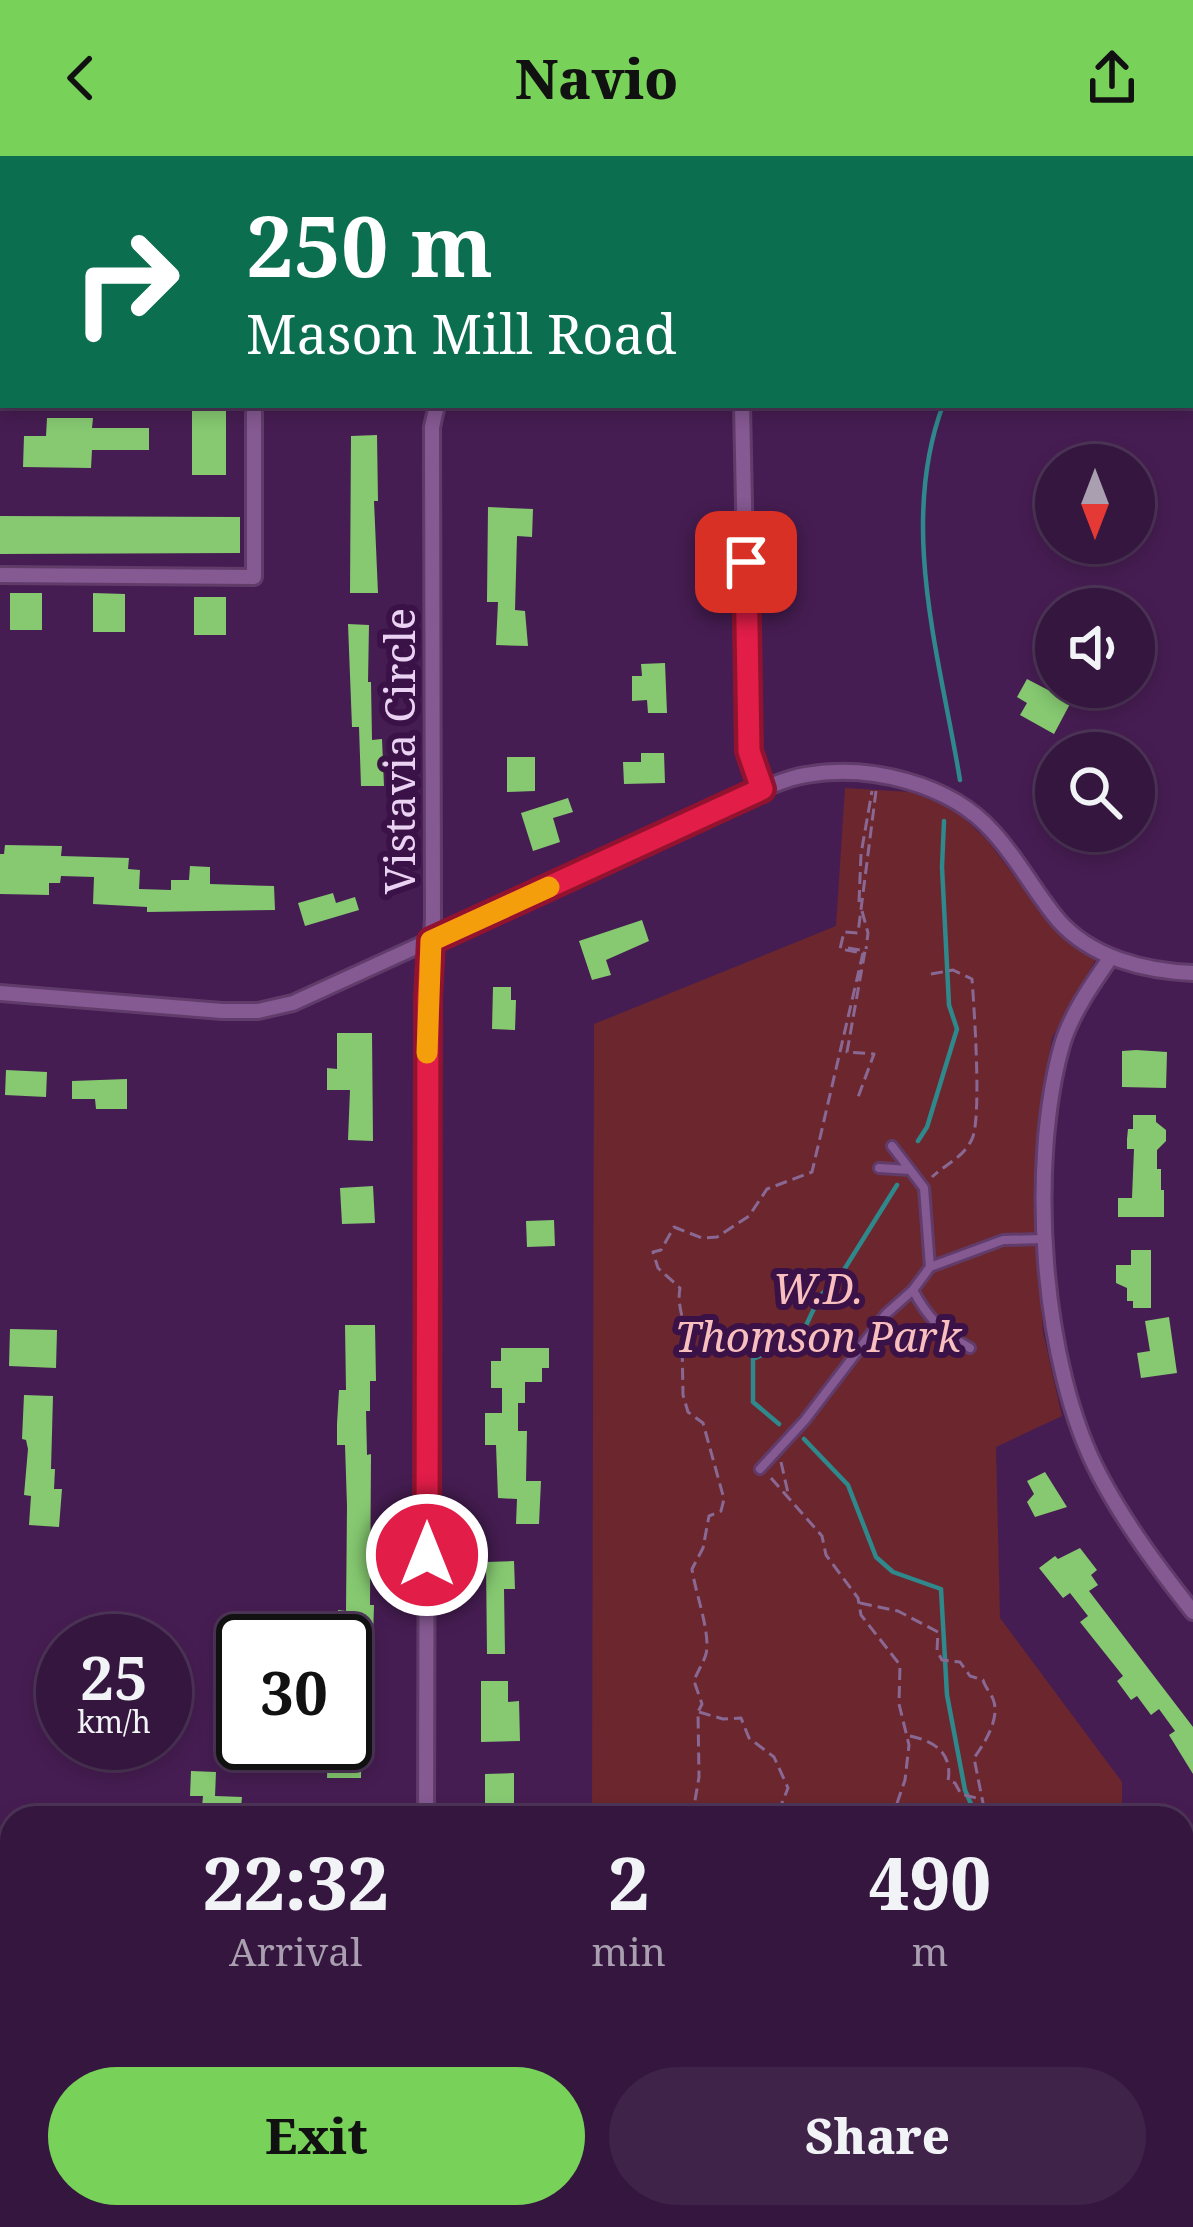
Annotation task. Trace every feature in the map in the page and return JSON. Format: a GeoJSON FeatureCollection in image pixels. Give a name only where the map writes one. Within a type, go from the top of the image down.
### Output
{"type":"FeatureCollection","features":[{"type":"Feature","properties":{"kind":"street"},"geometry":{"type":"LineString","coordinates":[[0,575],[254,578],[254,408]]}},
{"type":"Feature","properties":{"kind":"street","name":"Vistavia Circle"},"geometry":{"type":"LineString","coordinates":[[426,1806],[427,1041],[432,427],[436,408]]}},
{"type":"Feature","properties":{"kind":"street"},"geometry":{"type":"LineString","coordinates":[[742,408],[749,751],[762,789]]}},
{"type":"Feature","properties":{"kind":"street"},"geometry":{"type":"LineString","coordinates":[[0,993],[222,1011],[293,1004],[762,789],[805,775],[854,772],[914,784],[952,800],[993,831],[1060,922],[1111,957],[1140,967],[1193,973]]}},
{"type":"Feature","properties":{"kind":"street"},"geometry":{"type":"LineString","coordinates":[[1111,957],[1062,1042],[1048,1122],[1047,1239],[1053,1334],[1068,1398],[1098,1473],[1148,1555],[1193,1612]]}},
{"type":"Feature","properties":{"kind":"lane"},"geometry":{"type":"LineString","coordinates":[[892,1146],[924,1188],[930,1268]]}},
{"type":"Feature","properties":{"kind":"lane"},"geometry":{"type":"LineString","coordinates":[[879,1168],[910,1170]]}},
{"type":"Feature","properties":{"kind":"lane"},"geometry":{"type":"LineString","coordinates":[[760,1469],[886,1314],[930,1268],[1003,1240],[1047,1239]]}},
{"type":"Feature","properties":{"kind":"lane"},"geometry":{"type":"LineString","coordinates":[[913,1290],[925,1314],[970,1348]]}},
{"type":"Feature","properties":{"kind":"path"},"geometry":{"type":"LineString","coordinates":[[694,1806],[702,1704],[694,1678],[707,1648],[692,1569],[703,1548],[709,1516],[721,1511],[724,1499],[703,1423],[688,1412],[683,1395],[682,1341],[685,1344],[687,1336],[677,1301],[680,1288],[658,1268],[652,1252],[661,1250],[674,1228],[702,1238],[732,1230],[749,1216],[767,1189],[812,1172],[863,953],[840,949],[844,932],[858,933],[861,854],[874,791]]}},
{"type":"Feature","properties":{"kind":"path"},"geometry":{"type":"LineString","coordinates":[[857,1100],[877,1054],[848,1052],[868,933],[861,909]]}},
{"type":"Feature","properties":{"kind":"path"},"geometry":{"type":"LineString","coordinates":[[843,947],[865,951]]}},
{"type":"Feature","properties":{"kind":"path"},"geometry":{"type":"LineString","coordinates":[[924,1188],[936,1172],[956,1162],[976,1132],[972,980],[952,970],[931,974]]}},
{"type":"Feature","properties":{"kind":"path"},"geometry":{"type":"LineString","coordinates":[[777,1451],[788,1495]]}},
{"type":"Feature","properties":{"kind":"path"},"geometry":{"type":"LineString","coordinates":[[760,1469],[822,1536],[826,1555],[859,1602],[861,1615],[900,1665],[899,1704],[908,1736],[905,1780],[896,1806]]}},
{"type":"Feature","properties":{"kind":"path"},"geometry":{"type":"LineString","coordinates":[[859,1602],[898,1611],[938,1632],[937,1651],[942,1660],[962,1664],[970,1676],[980,1677],[994,1700],[991,1728],[974,1759],[982,1806]]}},
{"type":"Feature","properties":{"kind":"path"},"geometry":{"type":"LineString","coordinates":[[698,1712],[741,1718],[749,1738],[774,1757],[788,1788],[781,1806]]}},
{"type":"Feature","properties":{"kind":"path"},"geometry":{"type":"LineString","coordinates":[[908,1736],[933,1742],[944,1752],[948,1781],[961,1794],[979,1799]]}},
{"type":"Feature","properties":{"kind":"green space","name":"W.D. Thomson Park"},"geometry":{"type":"Polygon","coordinates":[[[845,788],[910,792],[954,809],[987,840],[1055,930],[1096,959],[1052,1038],[1039,1118],[1034,1205],[1043,1332],[1062,1416],[996,1447],[1000,1618],[1122,1782],[1122,1806],[592,1806],[594,1024],[836,926],[845,788]]]}},
{"type":"Feature","properties":{"kind":"building"},"geometry":{"type":"Polygon","coordinates":[[[192,408],[226,408],[226,475],[192,475],[192,408]]]}},
{"type":"Feature","properties":{"kind":"building"},"geometry":{"type":"Polygon","coordinates":[[[47,418],[93,418],[92,428],[149,428],[149,450],[92,450],[91,468],[23,467],[24,436],[46,436],[47,418]]]}},
{"type":"Feature","properties":{"kind":"building"},"geometry":{"type":"Polygon","coordinates":[[[377,435],[378,593],[350,593],[351,436],[377,435]]]}},
{"type":"Feature","properties":{"kind":"building"},"geometry":{"type":"Polygon","coordinates":[[[488,507],[533,509],[532,537],[517,536],[515,610],[525,611],[528,646],[496,645],[498,602],[487,602],[488,507]]]}},
{"type":"Feature","properties":{"kind":"building"},"geometry":{"type":"Polygon","coordinates":[[[0,516],[240,517],[240,553],[0,554],[0,516]]]}},
{"type":"Feature","properties":{"kind":"building"},"geometry":{"type":"Polygon","coordinates":[[[10,593],[42,593],[42,630],[10,630],[10,593]]]}},
{"type":"Feature","properties":{"kind":"building"},"geometry":{"type":"Polygon","coordinates":[[[93,593],[125,594],[125,632],[93,632],[93,593]]]}},
{"type":"Feature","properties":{"kind":"building"},"geometry":{"type":"Polygon","coordinates":[[[194,597],[226,597],[226,635],[194,635],[194,597]]]}},
{"type":"Feature","properties":{"kind":"building"},"geometry":{"type":"Polygon","coordinates":[[[348,624],[369,625],[372,740],[382,739],[384,786],[361,786],[359,727],[352,727],[348,624]]]}},
{"type":"Feature","properties":{"kind":"building"},"geometry":{"type":"Polygon","coordinates":[[[665,663],[667,713],[648,713],[647,700],[632,701],[632,676],[642,676],[641,664],[665,663]]]}},
{"type":"Feature","properties":{"kind":"building"},"geometry":{"type":"Polygon","coordinates":[[[1027,679],[1035,683],[1035,708],[1068,708],[1055,732],[1050,732],[1020,715],[1027,703],[1017,697],[1027,679]]]}},
{"type":"Feature","properties":{"kind":"building"},"geometry":{"type":"Polygon","coordinates":[[[641,753],[664,753],[665,783],[624,784],[623,762],[641,762],[641,753]]]}},
{"type":"Feature","properties":{"kind":"building"},"geometry":{"type":"Polygon","coordinates":[[[507,757],[535,757],[535,791],[507,792],[507,757]]]}},
{"type":"Feature","properties":{"kind":"building"},"geometry":{"type":"Polygon","coordinates":[[[568,798],[573,812],[553,818],[560,842],[533,851],[521,813],[568,798]]]}},
{"type":"Feature","properties":{"kind":"building"},"geometry":{"type":"Polygon","coordinates":[[[5,845],[62,846],[61,856],[129,858],[128,869],[140,870],[139,889],[171,890],[171,880],[189,880],[190,866],[210,867],[210,884],[274,886],[275,910],[147,912],[147,907],[93,904],[94,877],[61,876],[60,883],[49,883],[49,895],[0,894],[0,854],[5,845]]]}},
{"type":"Feature","properties":{"kind":"building"},"geometry":{"type":"Polygon","coordinates":[[[333,893],[336,903],[355,897],[359,910],[305,926],[298,903],[333,893]]]}},
{"type":"Feature","properties":{"kind":"building"},"geometry":{"type":"Polygon","coordinates":[[[642,920],[649,941],[606,960],[611,975],[592,980],[579,941],[642,920]]]}},
{"type":"Feature","properties":{"kind":"building"},"geometry":{"type":"Polygon","coordinates":[[[493,987],[511,987],[511,1000],[516,1000],[515,1030],[492,1029],[493,987]]]}},
{"type":"Feature","properties":{"kind":"building"},"geometry":{"type":"Polygon","coordinates":[[[337,1033],[372,1033],[373,1141],[348,1140],[350,1090],[327,1090],[327,1068],[337,1069],[337,1033]]]}},
{"type":"Feature","properties":{"kind":"building"},"geometry":{"type":"Polygon","coordinates":[[[1122,1051],[1167,1052],[1166,1088],[1122,1087],[1122,1051]]]}},
{"type":"Feature","properties":{"kind":"building"},"geometry":{"type":"Polygon","coordinates":[[[6,1070],[47,1072],[46,1097],[5,1095],[6,1070]]]}},
{"type":"Feature","properties":{"kind":"building"},"geometry":{"type":"Polygon","coordinates":[[[127,1079],[127,1109],[96,1109],[95,1099],[72,1099],[72,1081],[127,1079]]]}},
{"type":"Feature","properties":{"kind":"building"},"geometry":{"type":"Polygon","coordinates":[[[1133,1115],[1156,1115],[1156,1122],[1166,1130],[1166,1141],[1157,1150],[1164,1217],[1118,1217],[1118,1198],[1132,1198],[1134,1149],[1127,1149],[1127,1139],[1133,1115]]]}},
{"type":"Feature","properties":{"kind":"building"},"geometry":{"type":"Polygon","coordinates":[[[373,1186],[375,1223],[342,1224],[340,1188],[373,1186]]]}},
{"type":"Feature","properties":{"kind":"building"},"geometry":{"type":"Polygon","coordinates":[[[554,1220],[555,1246],[527,1247],[526,1221],[554,1220]]]}},
{"type":"Feature","properties":{"kind":"building"},"geometry":{"type":"Polygon","coordinates":[[[1131,1250],[1151,1250],[1151,1308],[1133,1308],[1133,1301],[1127,1301],[1127,1288],[1116,1283],[1116,1265],[1131,1265],[1131,1250]]]}},
{"type":"Feature","properties":{"kind":"building"},"geometry":{"type":"Polygon","coordinates":[[[1169,1317],[1177,1373],[1141,1378],[1137,1353],[1150,1351],[1145,1321],[1169,1317]]]}},
{"type":"Feature","properties":{"kind":"building"},"geometry":{"type":"Polygon","coordinates":[[[345,1325],[375,1325],[376,1381],[370,1381],[370,1411],[366,1411],[367,1455],[371,1454],[373,1638],[372,1614],[338,1614],[338,1610],[346,1611],[345,1445],[337,1445],[337,1424],[339,1390],[346,1390],[345,1325]]]}},
{"type":"Feature","properties":{"kind":"building"},"geometry":{"type":"Polygon","coordinates":[[[10,1329],[57,1330],[56,1368],[9,1366],[10,1329]]]}},
{"type":"Feature","properties":{"kind":"building"},"geometry":{"type":"Polygon","coordinates":[[[501,1348],[549,1348],[549,1368],[542,1368],[542,1382],[525,1382],[525,1403],[518,1403],[518,1431],[527,1431],[526,1481],[541,1481],[539,1524],[516,1524],[517,1499],[498,1498],[496,1445],[485,1445],[485,1413],[502,1413],[502,1388],[491,1388],[491,1361],[501,1361],[501,1348]]]}},
{"type":"Feature","properties":{"kind":"building"},"geometry":{"type":"Polygon","coordinates":[[[24,1395],[53,1396],[51,1469],[55,1469],[54,1489],[62,1489],[59,1527],[29,1525],[31,1496],[24,1495],[28,1449],[22,1439],[24,1395]]]}},
{"type":"Feature","properties":{"kind":"building"},"geometry":{"type":"Polygon","coordinates":[[[1045,1472],[1067,1507],[1035,1517],[1027,1502],[1034,1494],[1027,1481],[1045,1472]]]}},
{"type":"Feature","properties":{"kind":"building"},"geometry":{"type":"Polygon","coordinates":[[[1080,1548],[1097,1570],[1091,1575],[1098,1585],[1089,1591],[1193,1727],[1193,1774],[1169,1735],[1175,1731],[1159,1709],[1151,1715],[1137,1696],[1131,1700],[1117,1681],[1123,1676],[1080,1622],[1088,1616],[1070,1593],[1063,1598],[1039,1568],[1055,1556],[1058,1559],[1080,1548]]]}},
{"type":"Feature","properties":{"kind":"building"},"geometry":{"type":"Polygon","coordinates":[[[514,1561],[515,1589],[504,1589],[505,1654],[487,1654],[486,1562],[514,1561]]]}},
{"type":"Feature","properties":{"kind":"building"},"geometry":{"type":"Polygon","coordinates":[[[481,1681],[508,1681],[508,1702],[519,1701],[520,1741],[481,1742],[481,1681]]]}},
{"type":"Feature","properties":{"kind":"building"},"geometry":{"type":"Polygon","coordinates":[[[327,1770],[361,1770],[361,1778],[327,1778],[327,1770]]]}},
{"type":"Feature","properties":{"kind":"building"},"geometry":{"type":"Polygon","coordinates":[[[191,1771],[216,1772],[215,1796],[242,1797],[241,1806],[202,1806],[203,1796],[190,1796],[191,1771]]]}},
{"type":"Feature","properties":{"kind":"building"},"geometry":{"type":"Polygon","coordinates":[[[514,1773],[514,1806],[485,1806],[485,1774],[514,1773]]]}},
{"type":"Feature","properties":{"kind":"waterway"},"geometry":{"type":"LineString","coordinates":[[942,408],[930,451],[923,544],[934,639],[960,780]]}},
{"type":"Feature","properties":{"kind":"waterway"},"geometry":{"type":"LineString","coordinates":[[918,1141],[927,1127],[957,1029],[949,1005],[944,821]]}},
{"type":"Feature","properties":{"kind":"waterway"},"geometry":{"type":"LineString","coordinates":[[779,1424],[753,1402],[753,1359],[800,1338],[820,1296],[842,1273],[897,1185]]}},
{"type":"Feature","properties":{"kind":"waterway"},"geometry":{"type":"LineString","coordinates":[[804,1439],[848,1485],[876,1557],[893,1572],[941,1589],[947,1695],[972,1806]]}},
{"type":"Feature","properties":{"kind":"slow traffic"},"geometry":{"type":"LineString","coordinates":[[427,1053],[431,941],[549,887]]}},
{"type":"Feature","properties":{"kind":"route"},"geometry":{"type":"LineString","coordinates":[[427,1555],[431,941],[762,789],[749,751],[746,562]]}}]}
